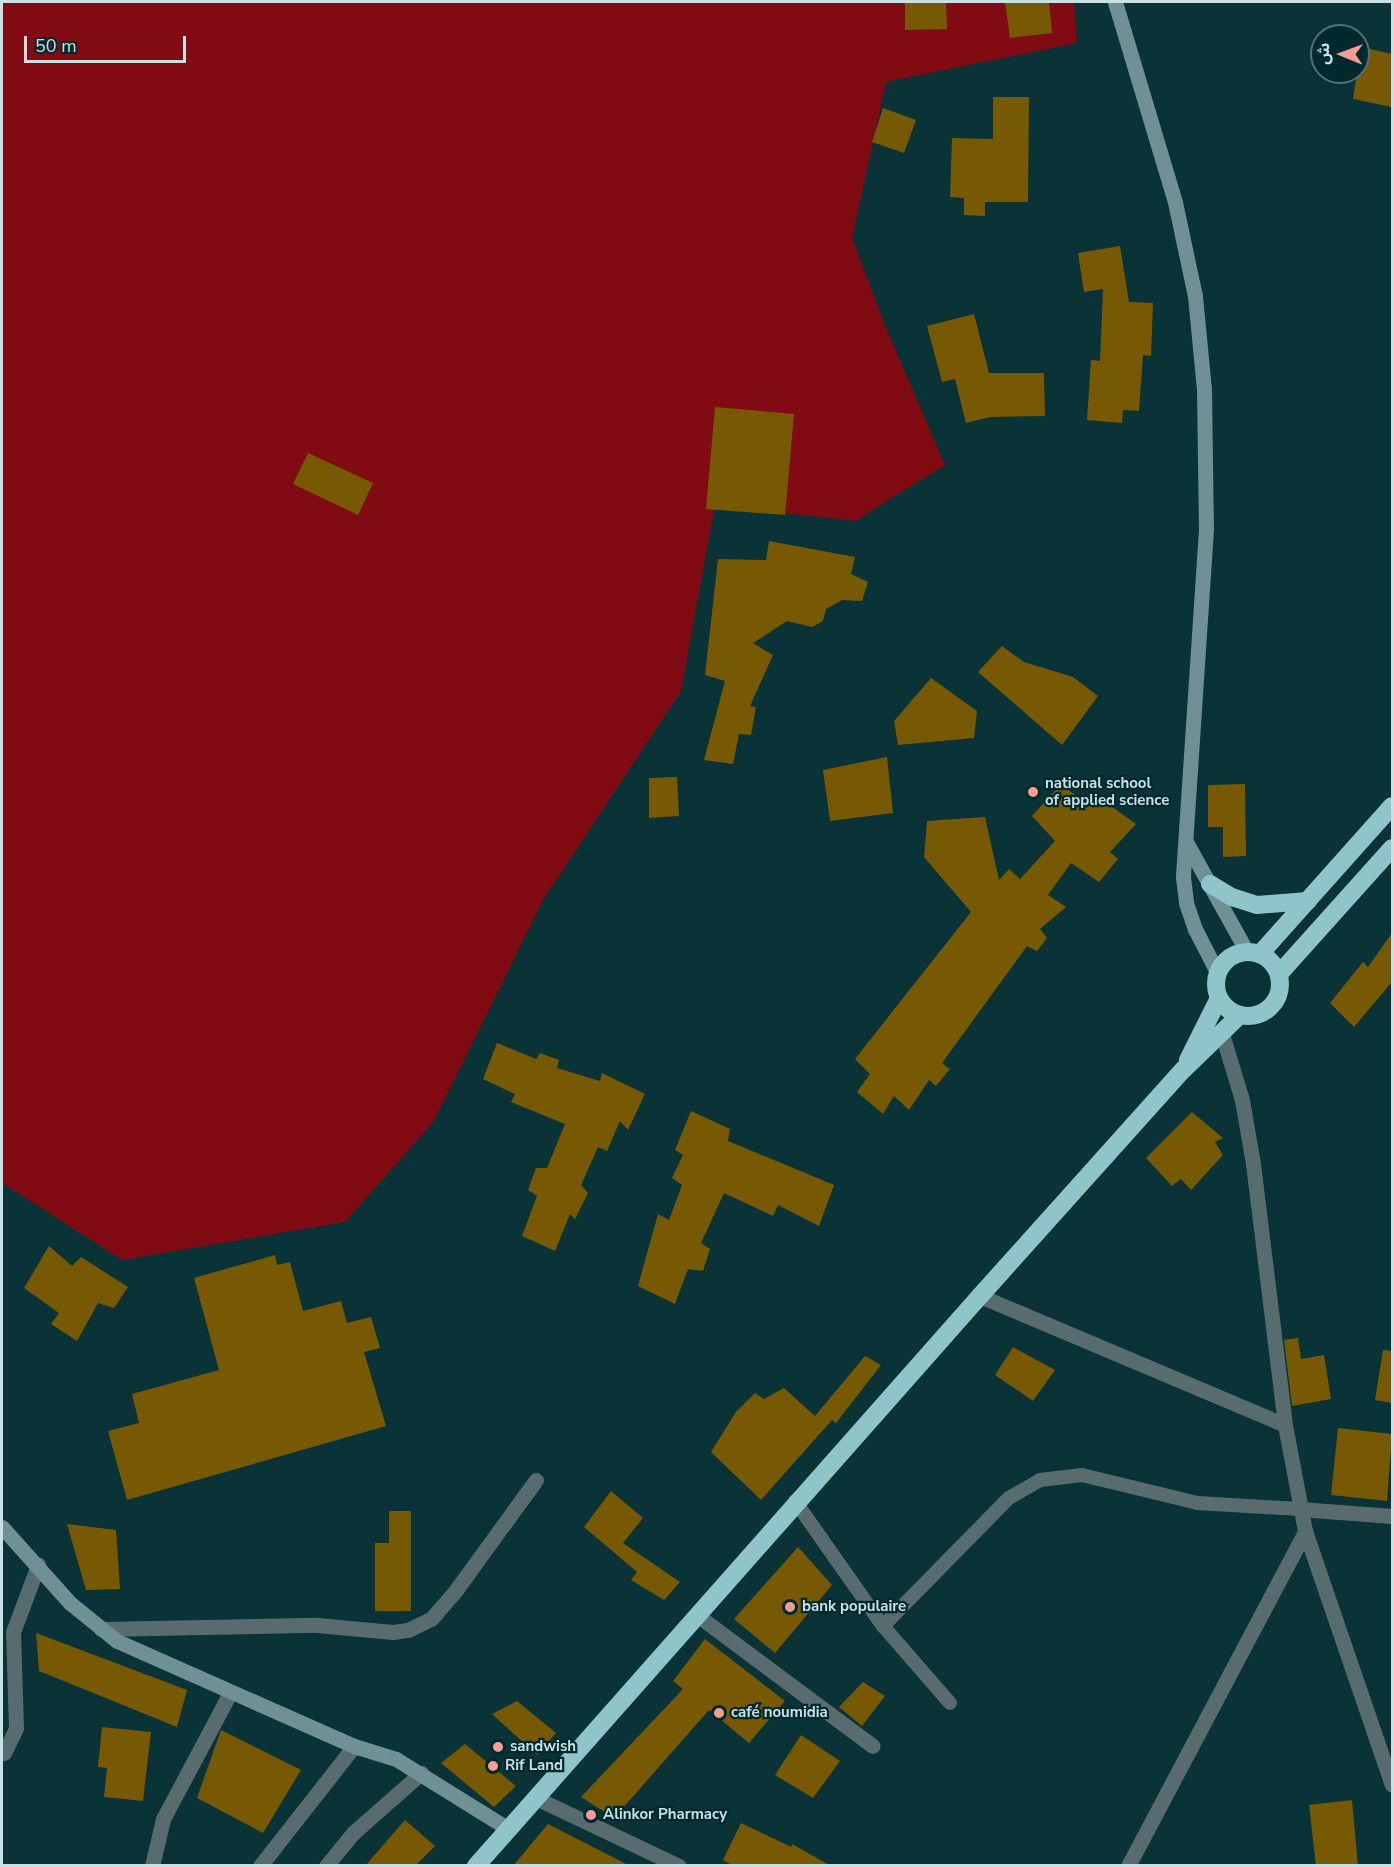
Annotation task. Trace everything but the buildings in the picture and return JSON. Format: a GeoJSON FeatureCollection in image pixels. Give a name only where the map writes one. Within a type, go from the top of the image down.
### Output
{"type":"FeatureCollection","features":[{"type":"Feature","properties":{"kind":"highway"},"geometry":{"type":"LineString","coordinates":[[1183,1070],[1219,998],[1218,974],[1229,958],[1253,953],[1308,901],[1392,806]]}},
{"type":"Feature","properties":{"kind":"highway"},"geometry":{"type":"LineString","coordinates":[[1279,974],[1392,848]]}},
{"type":"Feature","properties":{"kind":"highway"},"geometry":{"type":"LineString","coordinates":[[1210,884],[1232,897],[1257,905],[1283,906],[1308,901]]}},
{"type":"Feature","properties":{"kind":"highway"},"geometry":{"type":"LineString","coordinates":[[476,1866],[507,1828],[538,1799],[795,1502],[1183,1070],[1240,1015],[1263,1013],[1272,1006],[1281,985],[1279,974],[1253,953]]}},
{"type":"Feature","properties":{"kind":"highway"},"geometry":{"type":"LineString","coordinates":[[1219,998],[1240,1015]]}},
{"type":"Feature","properties":{"kind":"street"},"geometry":{"type":"LineString","coordinates":[[1114,2],[1186,245],[1204,389],[1206,529],[1186,842],[1186,903],[1218,974]]}},
{"type":"Feature","properties":{"kind":"street"},"geometry":{"type":"LineString","coordinates":[[1186,842],[1253,953]]}},
{"type":"Feature","properties":{"kind":"street"},"geometry":{"type":"LineString","coordinates":[[1222,1034],[1242,1100],[1253,1164],[1285,1425],[1300,1509],[1305,1531],[1392,1785]]}},
{"type":"Feature","properties":{"kind":"street"},"geometry":{"type":"LineString","coordinates":[[980,1296],[1285,1425]]}},
{"type":"Feature","properties":{"kind":"street"},"geometry":{"type":"LineString","coordinates":[[101,1629],[317,1625],[393,1632],[408,1630],[431,1619],[456,1590],[536,1480]]}},
{"type":"Feature","properties":{"kind":"street"},"geometry":{"type":"LineString","coordinates":[[1300,1509],[1392,1516]]}},
{"type":"Feature","properties":{"kind":"street"},"geometry":{"type":"LineString","coordinates":[[2,1527],[70,1603],[101,1629],[138,1651],[230,1693],[354,1746],[396,1759],[507,1828]]}},
{"type":"Feature","properties":{"kind":"street"},"geometry":{"type":"LineString","coordinates":[[1128,1866],[1305,1531]]}},
{"type":"Feature","properties":{"kind":"street"},"geometry":{"type":"LineString","coordinates":[[3,1753],[16,1728],[13,1632],[38,1565]]}},
{"type":"Feature","properties":{"kind":"street"},"geometry":{"type":"LineString","coordinates":[[697,1615],[873,1746]]}},
{"type":"Feature","properties":{"kind":"street"},"geometry":{"type":"LineString","coordinates":[[152,1866],[163,1819],[230,1693]]}},
{"type":"Feature","properties":{"kind":"street"},"geometry":{"type":"LineString","coordinates":[[260,1866],[354,1746]]}},
{"type":"Feature","properties":{"kind":"street"},"geometry":{"type":"LineString","coordinates":[[326,1866],[353,1833],[421,1773]]}},
{"type":"Feature","properties":{"kind":"street"},"geometry":{"type":"LineString","coordinates":[[538,1799],[679,1866]]}},
{"type":"Feature","properties":{"kind":"lane"},"geometry":{"type":"LineString","coordinates":[[883,1626],[1009,1498],[1040,1480],[1082,1475],[1198,1503],[1300,1509]]}},
{"type":"Feature","properties":{"kind":"lane"},"geometry":{"type":"LineString","coordinates":[[795,1502],[883,1626],[950,1703]]}},
{"type":"Feature","properties":{"kind":"shaded area"},"geometry":{"type":"Polygon","coordinates":[[[2,2],[1074,2],[1077,43],[886,82],[852,238],[886,328],[945,465],[855,521],[715,505],[681,691],[543,900],[434,1121],[345,1222],[122,1260],[2,1183],[2,2]]]}},
{"type":"Feature","properties":{"kind":"place","name":"national school of applied science"},"geometry":{"type":"Point","coordinates":[1033,792]}},
{"type":"Feature","properties":{"kind":"place","name":"bank populaire"},"geometry":{"type":"Point","coordinates":[790,1607]}},
{"type":"Feature","properties":{"kind":"place","name":"café noumidia"},"geometry":{"type":"Point","coordinates":[719,1713]}},
{"type":"Feature","properties":{"kind":"place","name":"sandwish"},"geometry":{"type":"Point","coordinates":[498,1747]}},
{"type":"Feature","properties":{"kind":"place","name":"Rif Land"},"geometry":{"type":"Point","coordinates":[493,1766]}},
{"type":"Feature","properties":{"kind":"place","name":"Alinkor Pharmacy"},"geometry":{"type":"Point","coordinates":[591,1815]}}]}
